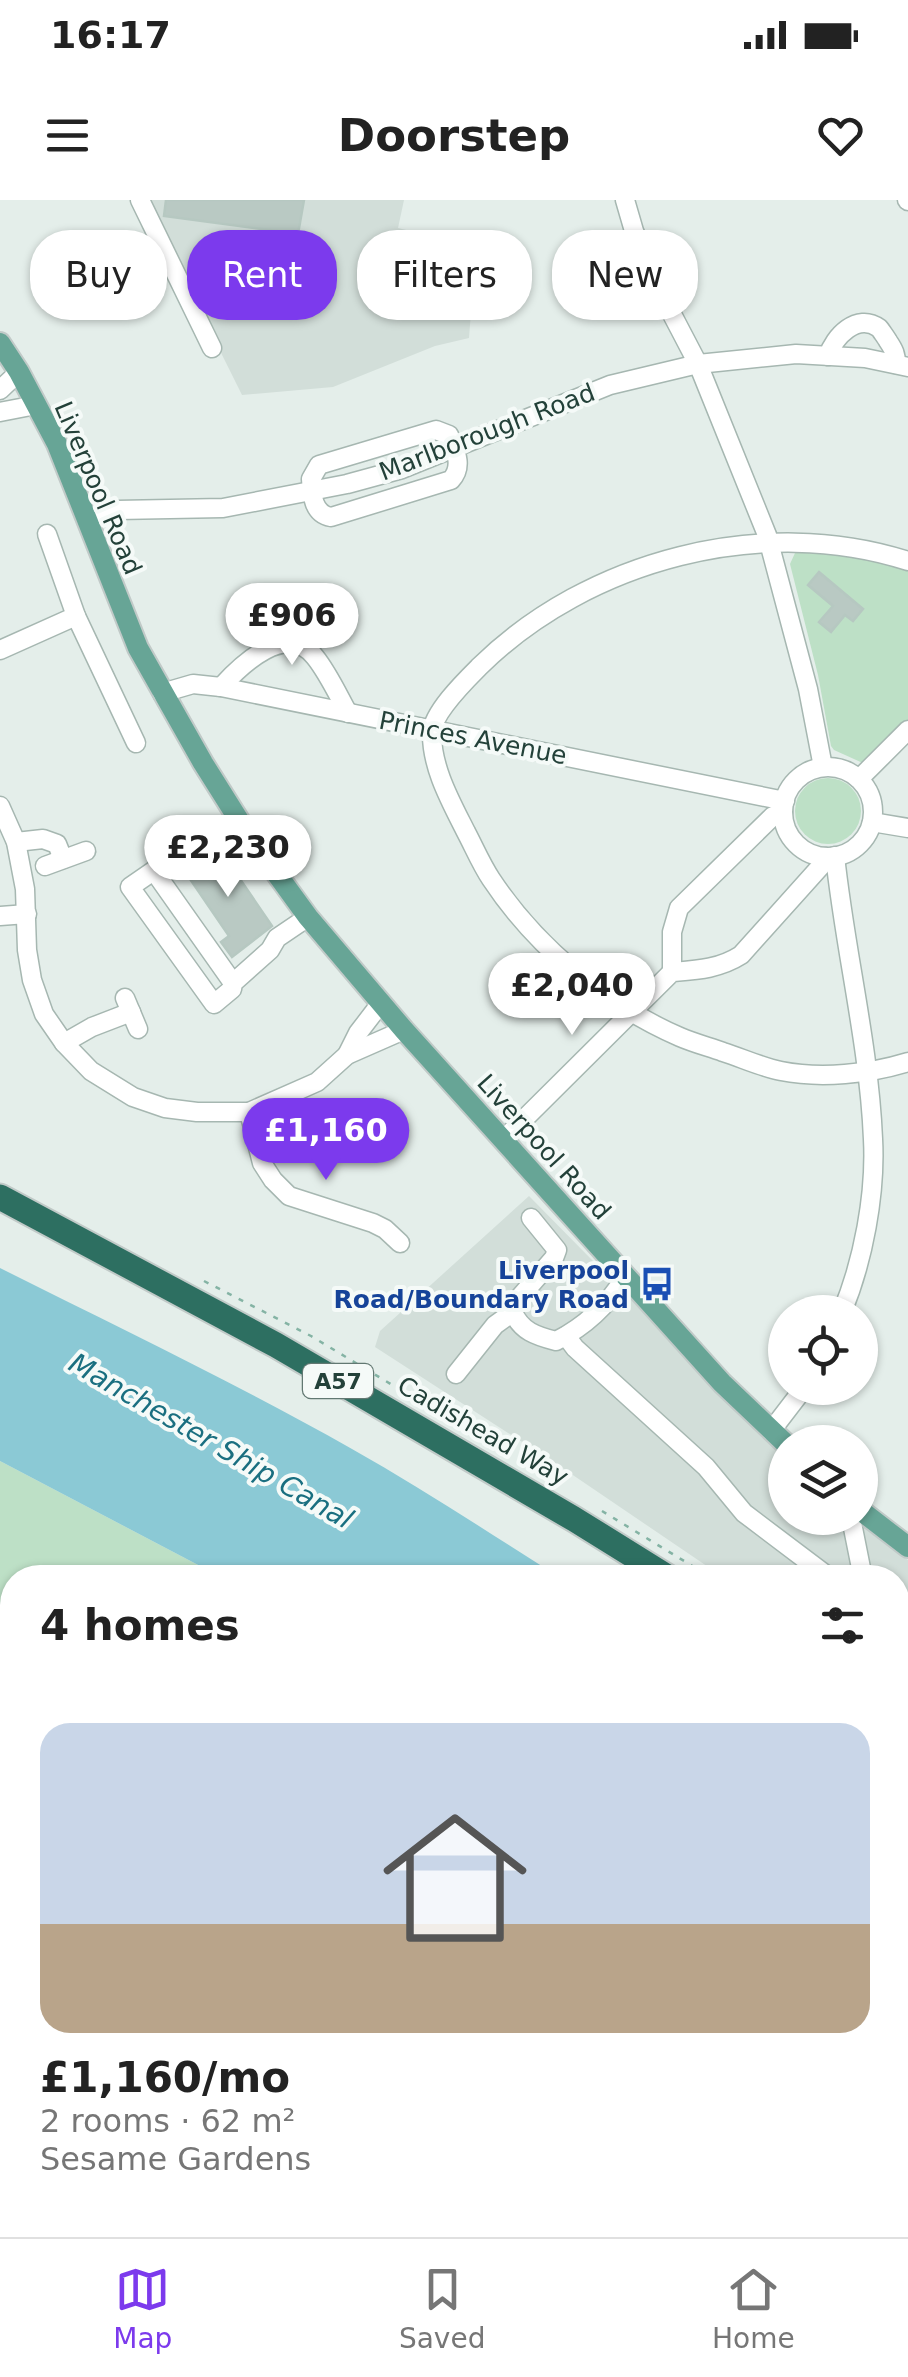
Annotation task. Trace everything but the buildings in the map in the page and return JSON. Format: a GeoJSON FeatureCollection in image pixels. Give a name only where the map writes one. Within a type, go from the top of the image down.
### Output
{"type":"FeatureCollection","features":[{"type":"Feature","properties":{"kind":"highway","name":"Cadishead Way"},"geometry":{"type":"LineString","coordinates":[[0,1197],[276,1345],[649,1565]]}},
{"type":"Feature","properties":{"kind":"main road","name":"Liverpool Road"},"geometry":{"type":"LineString","coordinates":[[0,344],[57,444],[138,648],[162,693],[238,819],[308,918],[626,1276],[768,1427]]}},
{"type":"Feature","properties":{"kind":"main road"},"geometry":{"type":"LineString","coordinates":[[878,1524],[908,1548]]}},
{"type":"Feature","properties":{"kind":"street"},"geometry":{"type":"LineString","coordinates":[[140,200],[212,348]]}},
{"type":"Feature","properties":{"kind":"street"},"geometry":{"type":"LineString","coordinates":[[625,200],[656,280],[698,364],[769,542],[808,689],[823,767]]}},
{"type":"Feature","properties":{"kind":"street","name":"Marlborough Road"},"geometry":{"type":"LineString","coordinates":[[828,356],[832,346],[855,323],[874,325],[880,328],[902,366]]}},
{"type":"Feature","properties":{"kind":"street","name":"Marlborough Road"},"geometry":{"type":"LineString","coordinates":[[87,519],[117,510],[223,508],[402,469],[610,385],[698,364],[796,354],[865,358],[902,366]]}},
{"type":"Feature","properties":{"kind":"street"},"geometry":{"type":"LineString","coordinates":[[0,390],[19,372]]}},
{"type":"Feature","properties":{"kind":"street"},"geometry":{"type":"LineString","coordinates":[[0,412],[36,405]]}},
{"type":"Feature","properties":{"kind":"street"},"geometry":{"type":"LineString","coordinates":[[431,431],[445,432],[454,448],[459,465],[451,480],[336,516],[326,517],[317,511],[311,479],[319,465],[431,431]]}},
{"type":"Feature","properties":{"kind":"street"},"geometry":{"type":"LineString","coordinates":[[47,534],[76,616],[136,743]]}},
{"type":"Feature","properties":{"kind":"street"},"geometry":{"type":"LineString","coordinates":[[908,561],[848,547],[769,542],[702,552],[616,577],[536,620],[492,654],[453,692],[432,729],[448,797],[491,878],[556,955],[594,987],[680,1038],[776,1070],[816,1075],[866,1071],[908,1062]]}},
{"type":"Feature","properties":{"kind":"street"},"geometry":{"type":"LineString","coordinates":[[0,650],[76,616]]}},
{"type":"Feature","properties":{"kind":"street"},"geometry":{"type":"LineString","coordinates":[[221,686],[254,656],[274,645],[295,644],[315,656],[348,713]]}},
{"type":"Feature","properties":{"kind":"street","name":"Princes Avenue"},"geometry":{"type":"LineString","coordinates":[[162,693],[194,684],[221,686],[784,806]]}},
{"type":"Feature","properties":{"kind":"street"},"geometry":{"type":"LineString","coordinates":[[859,778],[908,730]]}},
{"type":"Feature","properties":{"kind":"street"},"geometry":{"type":"LineString","coordinates":[[672,972],[672,932],[679,908],[784,806],[792,784],[806,772],[823,767],[842,769],[859,778],[869,791],[872,822],[865,838],[852,850],[830,856],[809,852],[796,843],[787,828],[784,806]]}},
{"type":"Feature","properties":{"kind":"street"},"geometry":{"type":"LineString","coordinates":[[0,806],[16,842],[28,914],[32,980],[44,1014],[91,1072],[133,1097],[165,1108],[249,1112],[317,1082],[347,1055],[404,1030]]}},
{"type":"Feature","properties":{"kind":"street"},"geometry":{"type":"LineString","coordinates":[[872,822],[908,828]]}},
{"type":"Feature","properties":{"kind":"street"},"geometry":{"type":"LineString","coordinates":[[202,838],[130,887],[214,1004],[270,950],[276,938],[308,918]]}},
{"type":"Feature","properties":{"kind":"street"},"geometry":{"type":"LineString","coordinates":[[16,842],[43,839],[57,844],[54,862],[86,851]]}},
{"type":"Feature","properties":{"kind":"street"},"geometry":{"type":"LineString","coordinates":[[504,1139],[672,972],[707,970],[741,955],[830,856]]}},
{"type":"Feature","properties":{"kind":"street"},"geometry":{"type":"LineString","coordinates":[[830,856],[871,1097],[873,1167],[868,1211],[849,1295]]}},
{"type":"Feature","properties":{"kind":"street"},"geometry":{"type":"LineString","coordinates":[[154,870],[233,983]]}},
{"type":"Feature","properties":{"kind":"street"},"geometry":{"type":"LineString","coordinates":[[0,916],[28,914]]}},
{"type":"Feature","properties":{"kind":"street"},"geometry":{"type":"LineString","coordinates":[[347,1055],[381,1003]]}},
{"type":"Feature","properties":{"kind":"street"},"geometry":{"type":"LineString","coordinates":[[64,1043],[92,1026],[132,1013]]}},
{"type":"Feature","properties":{"kind":"street"},"geometry":{"type":"LineString","coordinates":[[249,1112],[262,1162],[288,1196],[374,1223],[390,1222],[400,1243]]}},
{"type":"Feature","properties":{"kind":"street"},"geometry":{"type":"LineString","coordinates":[[456,1374],[495,1324],[513,1312],[520,1297],[554,1258],[557,1250],[531,1218]]}},
{"type":"Feature","properties":{"kind":"street"},"geometry":{"type":"LineString","coordinates":[[513,1312],[526,1331],[556,1342],[598,1312],[626,1276]]}},
{"type":"Feature","properties":{"kind":"street"},"geometry":{"type":"LineString","coordinates":[[566,1336],[706,1467],[744,1513],[813,1565]]}},
{"type":"Feature","properties":{"kind":"street"},"geometry":{"type":"LineString","coordinates":[[854,1535],[860,1565]]}},
{"type":"Feature","properties":{"kind":"shaded area"},"geometry":{"type":"Polygon","coordinates":[[[145,200],[404,200],[398,228],[406,230],[357,230],[357,320],[470,320],[469,338],[435,346],[333,387],[242,395],[205,320],[337,320],[337,230],[187,230],[187,284],[167,244],[167,230],[160,230],[145,200]]]}},
{"type":"Feature","properties":{"kind":"shaded area"},"geometry":{"type":"Polygon","coordinates":[[[529,1196],[768,1439],[768,1535],[878,1535],[908,1560],[908,1565],[705,1565],[375,1347],[380,1331],[529,1196]]]}},
{"type":"Feature","properties":{"kind":"green space"},"geometry":{"type":"Polygon","coordinates":[[[795,553],[854,555],[908,568],[908,720],[865,764],[831,746],[790,564],[795,553]]]}},
{"type":"Feature","properties":{"kind":"green space"},"geometry":{"type":"Polygon","coordinates":[[[828,778],[852,787],[861,811],[852,835],[828,844],[804,835],[795,811],[804,787],[828,778]]]}},
{"type":"Feature","properties":{"kind":"green space"},"geometry":{"type":"Polygon","coordinates":[[[0,1461],[198,1565],[0,1565],[0,1461]]]}},
{"type":"Feature","properties":{"kind":"water","name":"Manchester Ship Canal"},"geometry":{"type":"Polygon","coordinates":[[[0,1268],[309,1425],[540,1565],[198,1565],[0,1461],[0,1268]]]}},
{"type":"Feature","properties":{"kind":"place","name":"Liverpool Road/Boundary Road"},"geometry":{"type":"Point","coordinates":[657,1284]}}]}
